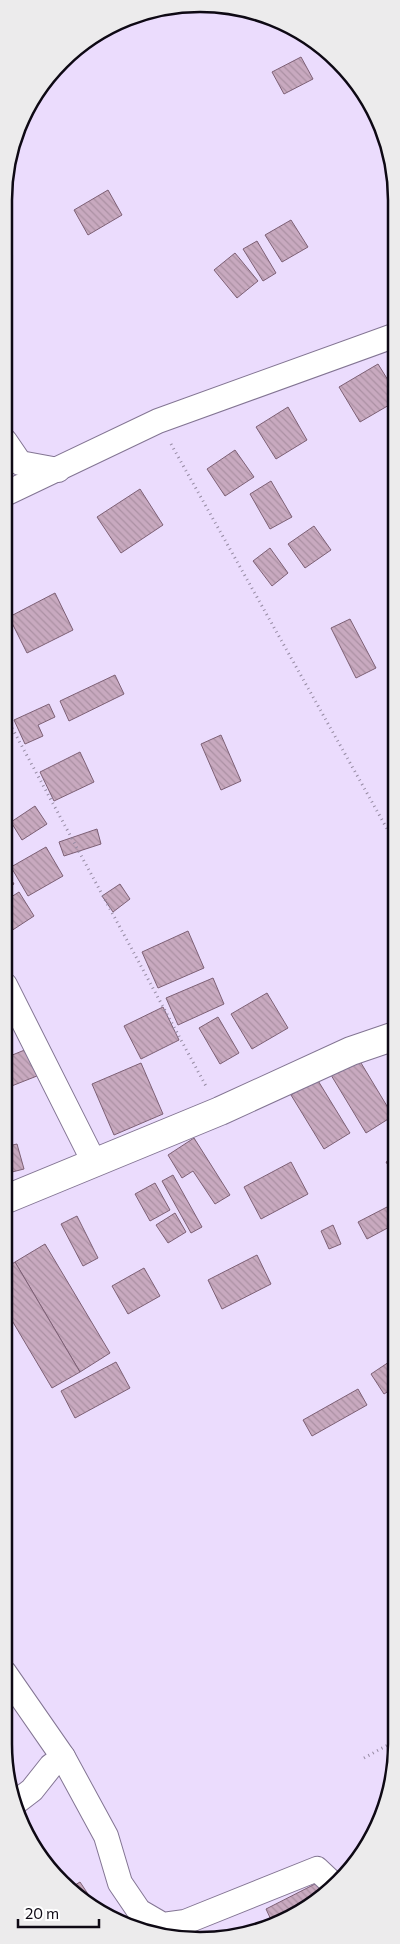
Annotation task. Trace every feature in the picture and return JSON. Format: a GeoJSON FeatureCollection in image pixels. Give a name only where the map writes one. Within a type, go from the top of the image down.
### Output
{"type":"FeatureCollection","features":[{"type":"Feature","properties":{"kind":"main road"},"geometry":{"type":"LineString","coordinates":[[12,1197],[220,1111],[351,1052],[388,1039]]}},
{"type":"Feature","properties":{"kind":"street"},"geometry":{"type":"LineString","coordinates":[[12,491],[158,421],[388,338]]}},
{"type":"Feature","properties":{"kind":"street"},"geometry":{"type":"LineString","coordinates":[[12,451],[20,462],[58,470]]}},
{"type":"Feature","properties":{"kind":"street"},"geometry":{"type":"LineString","coordinates":[[12,1001],[94,1162]]}},
{"type":"Feature","properties":{"kind":"street"},"geometry":{"type":"LineString","coordinates":[[12,1683],[64,1757],[106,1836],[120,1883],[139,1911],[163,1925],[186,1922],[317,1869],[329,1880]]}},
{"type":"Feature","properties":{"kind":"street"},"geometry":{"type":"LineString","coordinates":[[21,1799],[32,1790],[51,1766],[64,1757]]}},
{"type":"Feature","properties":{"kind":"path"},"geometry":{"type":"LineString","coordinates":[[158,421],[388,831]]}},
{"type":"Feature","properties":{"kind":"path"},"geometry":{"type":"LineString","coordinates":[[12,729],[220,1111]]}},
{"type":"Feature","properties":{"kind":"path"},"geometry":{"type":"LineString","coordinates":[[364,1758],[388,1745]]}},
{"type":"Feature","properties":{"kind":"building"},"geometry":{"type":"Polygon","coordinates":[[[301,57],[313,79],[284,94],[272,72],[301,57]]]}},
{"type":"Feature","properties":{"kind":"building"},"geometry":{"type":"Polygon","coordinates":[[[108,190],[122,215],[88,235],[74,210],[108,190]]]}},
{"type":"Feature","properties":{"kind":"building"},"geometry":{"type":"Polygon","coordinates":[[[291,220],[308,247],[282,262],[265,235],[291,220]]]}},
{"type":"Feature","properties":{"kind":"building"},"geometry":{"type":"Polygon","coordinates":[[[257,241],[276,273],[263,281],[243,249],[257,241]]]}},
{"type":"Feature","properties":{"kind":"building"},"geometry":{"type":"Polygon","coordinates":[[[235,253],[258,281],[237,298],[214,270],[235,253]]]}},
{"type":"Feature","properties":{"kind":"building"},"geometry":{"type":"Polygon","coordinates":[[[378,364],[388,380],[388,406],[360,422],[339,387],[378,364]]]}},
{"type":"Feature","properties":{"kind":"building"},"geometry":{"type":"Polygon","coordinates":[[[288,407],[307,440],[276,459],[256,427],[288,407]]]}},
{"type":"Feature","properties":{"kind":"building"},"geometry":{"type":"Polygon","coordinates":[[[235,450],[254,477],[225,496],[207,469],[235,450]]]}},
{"type":"Feature","properties":{"kind":"building"},"geometry":{"type":"Polygon","coordinates":[[[271,481],[292,517],[270,529],[250,494],[271,481]]]}},
{"type":"Feature","properties":{"kind":"building"},"geometry":{"type":"Polygon","coordinates":[[[140,489],[163,525],[121,553],[97,517],[140,489]]]}},
{"type":"Feature","properties":{"kind":"building"},"geometry":{"type":"Polygon","coordinates":[[[314,526],[331,550],[305,568],[288,544],[314,526]]]}},
{"type":"Feature","properties":{"kind":"building"},"geometry":{"type":"Polygon","coordinates":[[[270,548],[288,573],[272,586],[253,561],[270,548]]]}},
{"type":"Feature","properties":{"kind":"building"},"geometry":{"type":"Polygon","coordinates":[[[55,593],[73,630],[27,653],[12,623],[12,615],[55,593]]]}},
{"type":"Feature","properties":{"kind":"building"},"geometry":{"type":"Polygon","coordinates":[[[350,619],[376,668],[356,678],[331,628],[350,619]]]}},
{"type":"Feature","properties":{"kind":"building"},"geometry":{"type":"Polygon","coordinates":[[[115,675],[124,694],[69,721],[60,701],[115,675]]]}},
{"type":"Feature","properties":{"kind":"building"},"geometry":{"type":"Polygon","coordinates":[[[49,704],[55,717],[38,725],[43,736],[25,744],[14,720],[49,704]]]}},
{"type":"Feature","properties":{"kind":"building"},"geometry":{"type":"Polygon","coordinates":[[[221,735],[241,781],[221,790],[201,744],[221,735]]]}},
{"type":"Feature","properties":{"kind":"building"},"geometry":{"type":"Polygon","coordinates":[[[80,752],[94,782],[54,801],[40,772],[80,752]]]}},
{"type":"Feature","properties":{"kind":"building"},"geometry":{"type":"Polygon","coordinates":[[[35,806],[47,824],[22,840],[12,821],[35,806]]]}},
{"type":"Feature","properties":{"kind":"building"},"geometry":{"type":"Polygon","coordinates":[[[97,829],[101,844],[64,856],[59,842],[97,829]]]}},
{"type":"Feature","properties":{"kind":"building"},"geometry":{"type":"Polygon","coordinates":[[[46,847],[63,876],[28,896],[12,866],[46,847]]]}},
{"type":"Feature","properties":{"kind":"building"},"geometry":{"type":"Polygon","coordinates":[[[120,884],[130,899],[113,912],[102,896],[120,884]]]}},
{"type":"Feature","properties":{"kind":"building"},"geometry":{"type":"Polygon","coordinates":[[[19,892],[34,916],[12,930],[12,896],[19,892]]]}},
{"type":"Feature","properties":{"kind":"building"},"geometry":{"type":"Polygon","coordinates":[[[188,931],[204,968],[158,988],[142,952],[188,931]]]}},
{"type":"Feature","properties":{"kind":"building"},"geometry":{"type":"Polygon","coordinates":[[[213,978],[224,1004],[178,1025],[166,998],[213,978]]]}},
{"type":"Feature","properties":{"kind":"building"},"geometry":{"type":"Polygon","coordinates":[[[267,993],[288,1028],[252,1049],[231,1014],[267,993]]]}},
{"type":"Feature","properties":{"kind":"building"},"geometry":{"type":"Polygon","coordinates":[[[163,1007],[179,1040],[141,1059],[124,1026],[163,1007]]]}},
{"type":"Feature","properties":{"kind":"building"},"geometry":{"type":"Polygon","coordinates":[[[218,1017],[239,1053],[220,1064],[199,1028],[218,1017]]]}},
{"type":"Feature","properties":{"kind":"building"},"geometry":{"type":"Polygon","coordinates":[[[32,1047],[42,1074],[12,1086],[12,1055],[32,1047]]]}},
{"type":"Feature","properties":{"kind":"building"},"geometry":{"type":"Polygon","coordinates":[[[358,1058],[388,1108],[388,1119],[366,1133],[331,1075],[358,1058]]]}},
{"type":"Feature","properties":{"kind":"building"},"geometry":{"type":"Polygon","coordinates":[[[141,1063],[163,1114],[114,1135],[92,1084],[141,1063]]]}},
{"type":"Feature","properties":{"kind":"building"},"geometry":{"type":"Polygon","coordinates":[[[317,1079],[350,1133],[324,1149],[291,1095],[317,1079]]]}},
{"type":"Feature","properties":{"kind":"building"},"geometry":{"type":"Polygon","coordinates":[[[194,1138],[230,1195],[215,1204],[193,1171],[182,1178],[168,1155],[194,1138]]]}},
{"type":"Feature","properties":{"kind":"building"},"geometry":{"type":"Polygon","coordinates":[[[17,1144],[24,1169],[12,1172],[12,1145],[17,1144]]]}},
{"type":"Feature","properties":{"kind":"building"},"geometry":{"type":"Polygon","coordinates":[[[291,1162],[308,1194],[261,1219],[244,1187],[291,1162]]]}},
{"type":"Feature","properties":{"kind":"building"},"geometry":{"type":"Polygon","coordinates":[[[173,1175],[202,1227],[191,1233],[162,1181],[173,1175]]]}},
{"type":"Feature","properties":{"kind":"building"},"geometry":{"type":"Polygon","coordinates":[[[155,1183],[170,1210],[150,1221],[135,1194],[155,1183]]]}},
{"type":"Feature","properties":{"kind":"building"},"geometry":{"type":"Polygon","coordinates":[[[387,1207],[388,1228],[367,1239],[358,1222],[387,1207]]]}},
{"type":"Feature","properties":{"kind":"building"},"geometry":{"type":"Polygon","coordinates":[[[175,1213],[186,1232],[168,1243],[156,1225],[175,1213]]]}},
{"type":"Feature","properties":{"kind":"building"},"geometry":{"type":"Polygon","coordinates":[[[77,1216],[98,1258],[83,1266],[61,1224],[77,1216]]]}},
{"type":"Feature","properties":{"kind":"building"},"geometry":{"type":"Polygon","coordinates":[[[333,1225],[341,1244],[329,1249],[321,1231],[333,1225]]]}},
{"type":"Feature","properties":{"kind":"building"},"geometry":{"type":"Polygon","coordinates":[[[45,1244],[110,1353],[80,1372],[15,1262],[45,1244]]]}},
{"type":"Feature","properties":{"kind":"building"},"geometry":{"type":"Polygon","coordinates":[[[257,1255],[271,1284],[222,1309],[208,1280],[257,1255]]]}},
{"type":"Feature","properties":{"kind":"building"},"geometry":{"type":"Polygon","coordinates":[[[15,1262],[80,1372],[52,1388],[12,1320],[12,1264],[15,1262]]]}},
{"type":"Feature","properties":{"kind":"building"},"geometry":{"type":"Polygon","coordinates":[[[144,1268],[160,1296],[128,1314],[112,1286],[144,1268]]]}},
{"type":"Feature","properties":{"kind":"building"},"geometry":{"type":"Polygon","coordinates":[[[116,1362],[130,1388],[75,1418],[61,1391],[116,1362]]]}},
{"type":"Feature","properties":{"kind":"building"},"geometry":{"type":"Polygon","coordinates":[[[388,1363],[388,1391],[384,1394],[371,1374],[388,1363]]]}},
{"type":"Feature","properties":{"kind":"building"},"geometry":{"type":"Polygon","coordinates":[[[358,1389],[367,1405],[312,1436],[303,1420],[358,1389]]]}},
{"type":"Feature","properties":{"kind":"building"},"geometry":{"type":"Polygon","coordinates":[[[80,1882],[88,1895],[86,1893],[76,1885],[80,1882]]]}},
{"type":"Feature","properties":{"kind":"building"},"geometry":{"type":"Polygon","coordinates":[[[317,1883],[320,1888],[294,1906],[270,1918],[266,1909],[317,1883]]]}}]}
